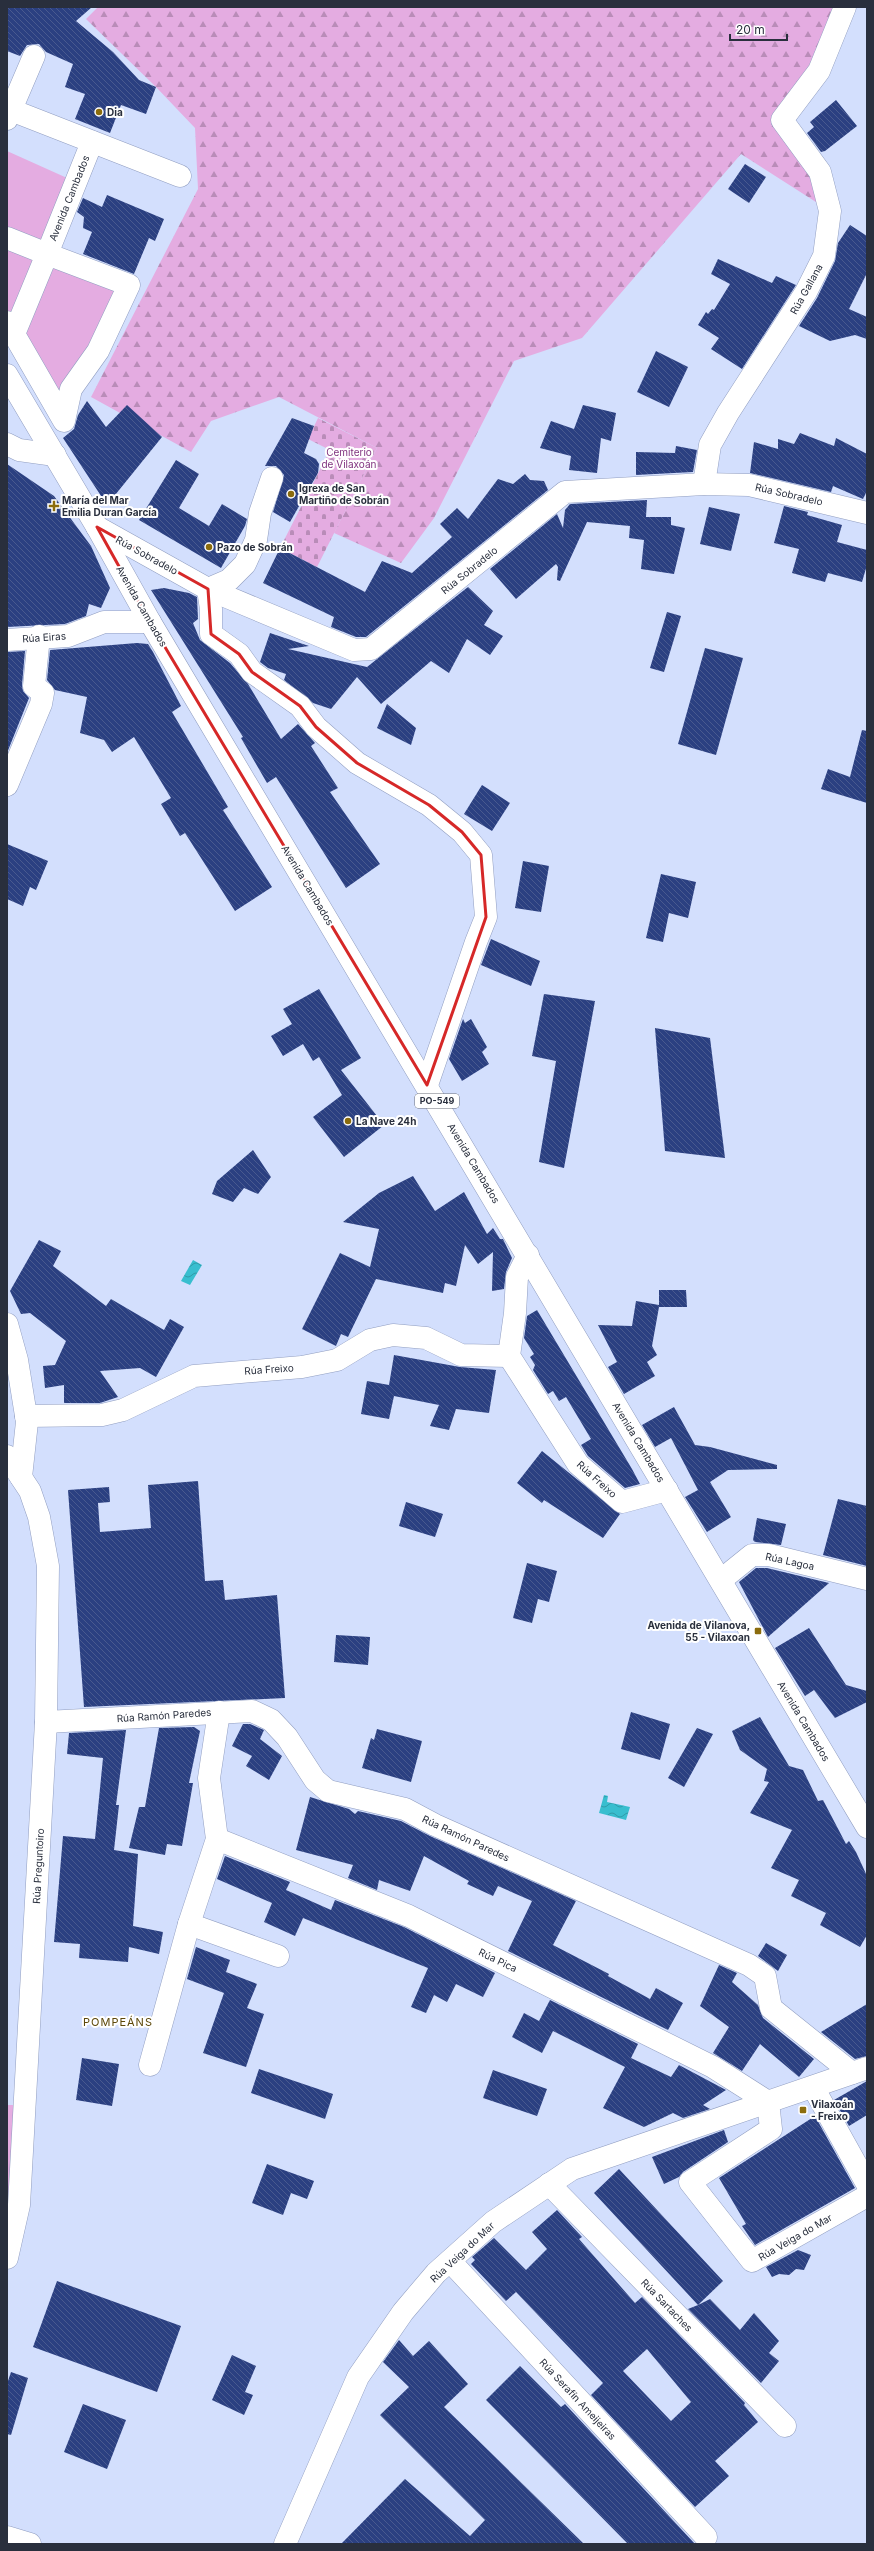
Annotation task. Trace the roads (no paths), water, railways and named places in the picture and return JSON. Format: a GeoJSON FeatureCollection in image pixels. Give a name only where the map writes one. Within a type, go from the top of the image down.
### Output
{"type":"FeatureCollection","features":[{"type":"Feature","properties":{"kind":"street","name":"Rúa Gallana"},"geometry":{"type":"LineString","coordinates":[[704,484],[710,445],[728,413],[806,292],[824,256],[830,211],[820,172],[782,120],[819,72],[845,7]]}},
{"type":"Feature","properties":{"kind":"street"},"geometry":{"type":"LineString","coordinates":[[34,56],[9,115],[92,142],[180,176]]}},
{"type":"Feature","properties":{"kind":"street","name":"Avenida Cambados"},"geometry":{"type":"LineString","coordinates":[[7,238],[47,254],[129,285],[98,351],[71,389],[64,421],[11,328],[47,254],[92,142]]}},
{"type":"Feature","properties":{"kind":"street","name":"Avenida Cambados"},"geometry":{"type":"LineString","coordinates":[[7,375],[97,527],[150,622],[427,1085],[867,1827]]}},
{"type":"Feature","properties":{"kind":"street"},"geometry":{"type":"LineString","coordinates":[[7,444],[19,450],[55,455]]}},
{"type":"Feature","properties":{"kind":"street"},"geometry":{"type":"LineString","coordinates":[[272,478],[260,513],[256,540],[245,564],[229,580],[208,589],[211,609],[211,634],[239,654],[252,672],[300,706],[316,727],[357,762],[429,805],[462,832],[481,855],[486,917],[427,1085]]}},
{"type":"Feature","properties":{"kind":"street","name":"Rúa Sobradelo"},"geometry":{"type":"LineString","coordinates":[[97,527],[208,589],[354,650],[371,649],[565,492],[704,484],[768,487],[867,513]]}},
{"type":"Feature","properties":{"kind":"street","name":"Rúa Eiras"},"geometry":{"type":"LineString","coordinates":[[7,640],[39,636],[68,636],[104,622],[150,622]]}},
{"type":"Feature","properties":{"kind":"street"},"geometry":{"type":"LineString","coordinates":[[7,785],[41,704],[43,693],[34,686],[39,636]]}},
{"type":"Feature","properties":{"kind":"street"},"geometry":{"type":"LineString","coordinates":[[509,1356],[515,1313],[517,1276],[528,1255]]}},
{"type":"Feature","properties":{"kind":"street"},"geometry":{"type":"LineString","coordinates":[[7,1324],[17,1360],[26,1416],[21,1477]]}},
{"type":"Feature","properties":{"kind":"street","name":"Rúa Freixo"},"geometry":{"type":"LineString","coordinates":[[26,1416],[102,1415],[123,1410],[194,1376],[302,1367],[338,1360],[370,1340],[393,1335],[426,1338],[461,1355],[509,1356],[578,1464],[622,1502],[667,1490]]}},
{"type":"Feature","properties":{"kind":"street","name":"Rúa Preguntoiro"},"geometry":{"type":"LineString","coordinates":[[7,1456],[30,1491],[39,1517],[48,1566],[46,1722],[20,2204],[7,2258]]}},
{"type":"Feature","properties":{"kind":"street","name":"Rúa Lagoa"},"geometry":{"type":"LineString","coordinates":[[721,1580],[752,1555],[769,1555],[867,1579]]}},
{"type":"Feature","properties":{"kind":"street","name":"Rúa Ramón Paredes"},"geometry":{"type":"LineString","coordinates":[[46,1722],[252,1711],[271,1720],[287,1737],[315,1780],[328,1791],[405,1809],[435,1825],[749,1965],[765,1976],[771,2008],[860,2071]]}},
{"type":"Feature","properties":{"kind":"street"},"geometry":{"type":"LineString","coordinates":[[150,2065],[189,1924],[217,1839],[209,1778],[219,1712]]}},
{"type":"Feature","properties":{"kind":"street","name":"Rúa Pica"},"geometry":{"type":"LineString","coordinates":[[217,1839],[409,1916],[713,2067],[768,2102]]}},
{"type":"Feature","properties":{"kind":"street"},"geometry":{"type":"LineString","coordinates":[[189,1924],[278,1956]]}},
{"type":"Feature","properties":{"kind":"street","name":"Rúa Veiga do Mar"},"geometry":{"type":"LineString","coordinates":[[285,2544],[358,2377],[403,2312],[450,2261],[493,2222],[572,2169],[860,2071]]}},
{"type":"Feature","properties":{"kind":"street"},"geometry":{"type":"LineString","coordinates":[[813,2087],[867,2184]]}},
{"type":"Feature","properties":{"kind":"street","name":"Rúa Veiga do Mar"},"geometry":{"type":"LineString","coordinates":[[768,2102],[771,2129],[690,2182],[752,2261],[867,2196]]}},
{"type":"Feature","properties":{"kind":"street","name":"Rúa Sartaches"},"geometry":{"type":"LineString","coordinates":[[549,2184],[785,2426]]}},
{"type":"Feature","properties":{"kind":"street","name":"Rúa Serafín Ameijeiras"},"geometry":{"type":"LineString","coordinates":[[450,2261],[706,2537]]}},
{"type":"Feature","properties":{"kind":"street"},"geometry":{"type":"LineString","coordinates":[[7,2537],[30,2544]]}},
{"type":"Feature","properties":{"kind":"water"},"geometry":{"type":"Polygon","coordinates":[[[193,1260],[202,1265],[190,1285],[181,1281],[193,1260]]]}},
{"type":"Feature","properties":{"kind":"water"},"geometry":{"type":"Polygon","coordinates":[[[604,1795],[608,1796],[607,1802],[630,1807],[626,1820],[599,1813],[604,1795]]]}},
{"type":"Feature","properties":{"kind":"place","name":"Dia"},"geometry":{"type":"Point","coordinates":[99,112]}},
{"type":"Feature","properties":{"kind":"place","name":"Igrexa de San Martiño de Sobrán"},"geometry":{"type":"Point","coordinates":[291,494]}},
{"type":"Feature","properties":{"kind":"place","name":"María del Mar Emilia Duran García"},"geometry":{"type":"Point","coordinates":[54,506]}},
{"type":"Feature","properties":{"kind":"place","name":"Pazo de Sobrán"},"geometry":{"type":"Point","coordinates":[209,547]}},
{"type":"Feature","properties":{"kind":"place","name":"La Nave 24h"},"geometry":{"type":"Point","coordinates":[348,1121]}},
{"type":"Feature","properties":{"kind":"place","name":"Avenida de Vilanova, 55 - Vilaxoan"},"geometry":{"type":"Point","coordinates":[758,1631]}},
{"type":"Feature","properties":{"kind":"place","name":"Vilaxoán - Freixo"},"geometry":{"type":"Point","coordinates":[803,2110]}},
{"type":"Feature","properties":{"kind":"district","name":"POMPEÁNS"},"geometry":{"type":"Point","coordinates":[118,2022]}},
{"type":"Feature","properties":{"kind":"park label","name":"Cemiterio de Vilaxoán"},"geometry":{"type":"Point","coordinates":[349,458]}}]}
